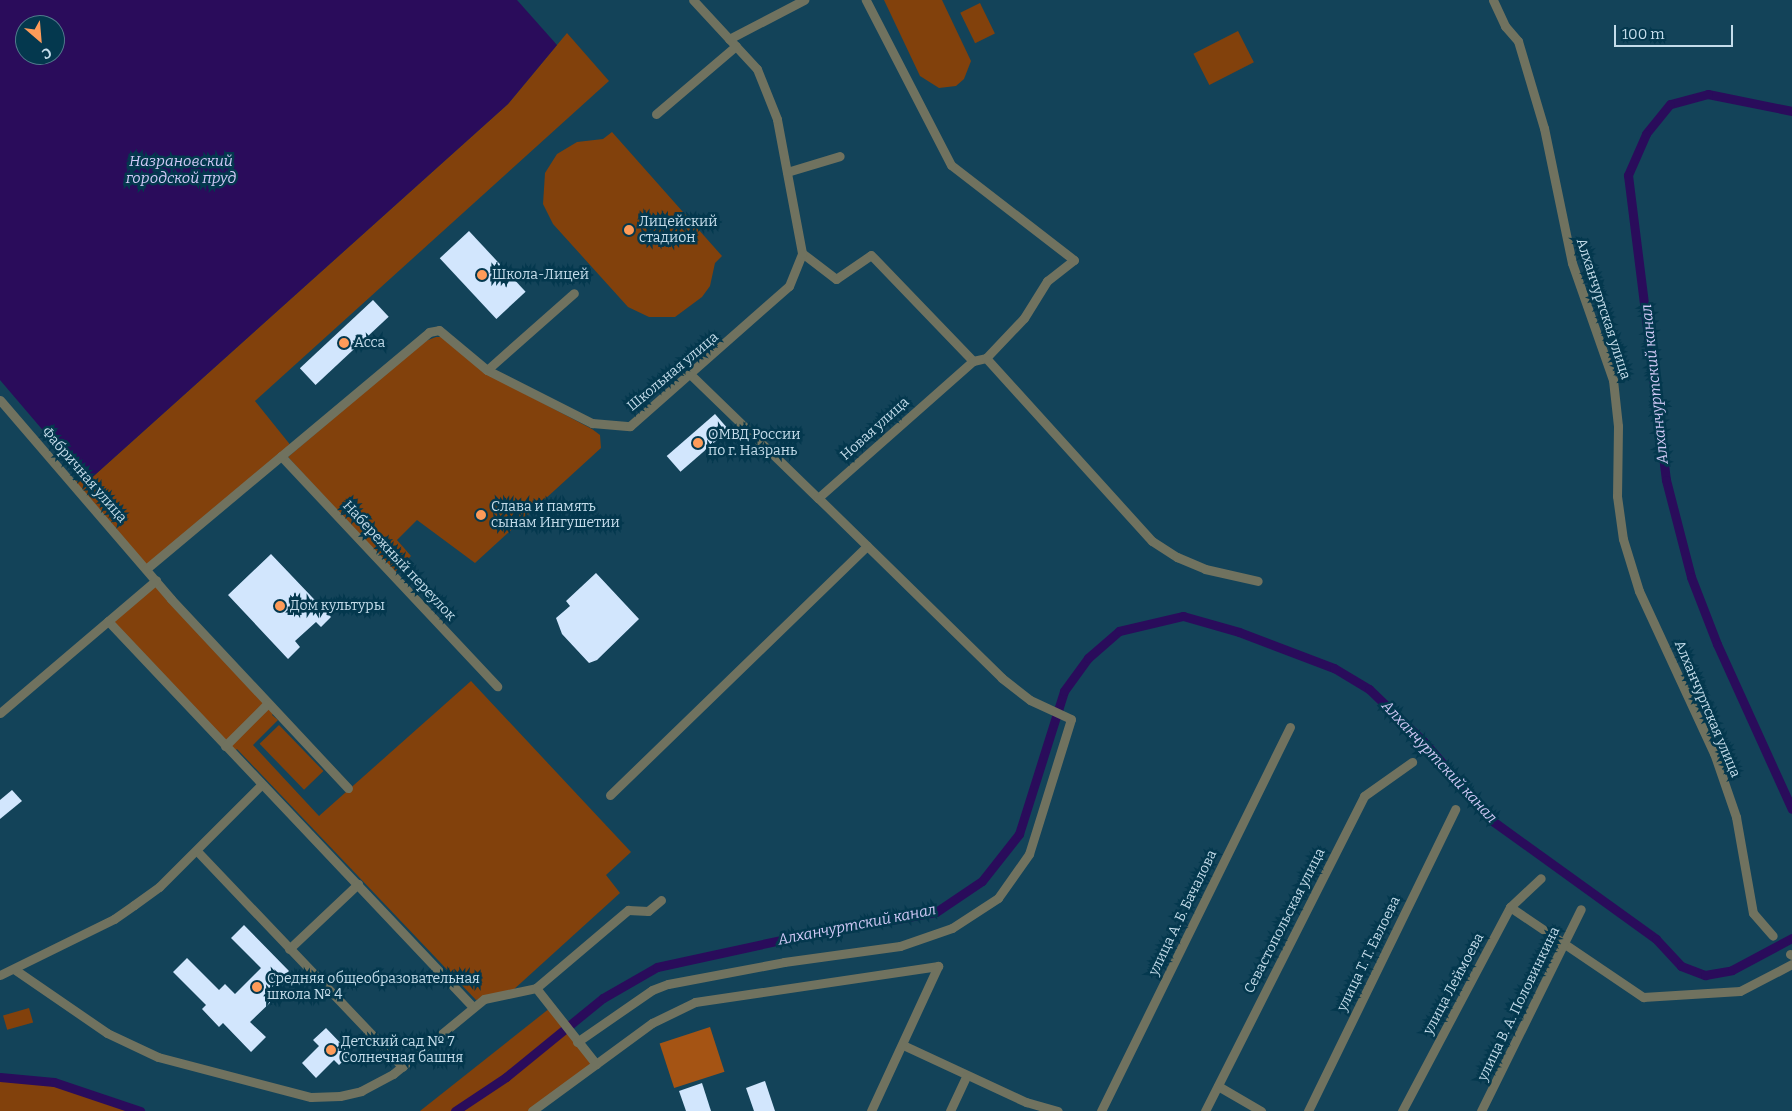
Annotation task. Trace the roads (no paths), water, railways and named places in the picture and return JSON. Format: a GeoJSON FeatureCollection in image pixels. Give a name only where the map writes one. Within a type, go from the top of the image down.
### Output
{"type":"FeatureCollection","features":[{"type":"Feature","properties":{"kind":"street"},"geometry":{"type":"LineString","coordinates":[[693,0],[757,69],[777,119],[802,253],[836,279],[871,255],[973,361]]}},
{"type":"Feature","properties":{"kind":"street"},"geometry":{"type":"LineString","coordinates":[[656,114],[732,42],[804,0]]}},
{"type":"Feature","properties":{"kind":"street"},"geometry":{"type":"LineString","coordinates":[[866,0],[951,165],[1074,260],[1047,281],[1024,318],[986,358],[1152,541],[1177,557],[1206,569],[1258,581]]}},
{"type":"Feature","properties":{"kind":"street","name":"Алханчуртская улица"},"geometry":{"type":"LineString","coordinates":[[1493,0],[1505,26],[1518,41],[1531,80],[1544,128],[1572,263],[1612,380],[1618,426],[1617,496],[1623,539],[1639,591],[1714,753],[1730,798],[1746,861],[1746,890],[1753,913],[1773,936]]}},
{"type":"Feature","properties":{"kind":"street"},"geometry":{"type":"LineString","coordinates":[[787,172],[840,156]]}},
{"type":"Feature","properties":{"kind":"street","name":"Школьная улица"},"geometry":{"type":"LineString","coordinates":[[281,456],[429,332],[439,330],[488,370],[592,423],[610,428],[630,426],[639,421],[789,286],[802,253]]}},
{"type":"Feature","properties":{"kind":"street"},"geometry":{"type":"LineString","coordinates":[[488,370],[574,293]]}},
{"type":"Feature","properties":{"kind":"street","name":"Новая улица"},"geometry":{"type":"LineString","coordinates":[[818,498],[973,361],[986,358]]}},
{"type":"Feature","properties":{"kind":"street"},"geometry":{"type":"LineString","coordinates":[[577,1042],[652,990],[668,984],[784,962],[900,946],[952,928],[998,898],[1030,854],[1071,719],[1050,710],[1002,678],[691,375]]}},
{"type":"Feature","properties":{"kind":"street","name":"Фабричная улица"},"geometry":{"type":"LineString","coordinates":[[0,400],[146,569],[267,704],[348,788]]}},
{"type":"Feature","properties":{"kind":"street"},"geometry":{"type":"LineString","coordinates":[[146,569],[281,456]]}},
{"type":"Feature","properties":{"kind":"street","name":"Набережный переулок"},"geometry":{"type":"LineString","coordinates":[[281,456],[497,686]]}},
{"type":"Feature","properties":{"kind":"street"},"geometry":{"type":"LineString","coordinates":[[610,795],[868,546]]}},
{"type":"Feature","properties":{"kind":"street"},"geometry":{"type":"LineString","coordinates":[[0,713],[156,580]]}},
{"type":"Feature","properties":{"kind":"street"},"geometry":{"type":"LineString","coordinates":[[108,621],[261,786],[358,884],[473,1008]]}},
{"type":"Feature","properties":{"kind":"street"},"geometry":{"type":"LineString","coordinates":[[225,746],[267,704]]}},
{"type":"Feature","properties":{"kind":"street","name":"улица А. Б. Бачалова"},"geometry":{"type":"LineString","coordinates":[[1101,1111],[1290,726]]}},
{"type":"Feature","properties":{"kind":"street","name":"Севастопольская улица"},"geometry":{"type":"LineString","coordinates":[[1205,1111],[1364,796],[1412,762]]}},
{"type":"Feature","properties":{"kind":"street"},"geometry":{"type":"LineString","coordinates":[[0,975],[114,920],[159,887],[261,786]]}},
{"type":"Feature","properties":{"kind":"street","name":"улица Т. Т. Евлоева"},"geometry":{"type":"LineString","coordinates":[[1308,1111],[1455,809]]}},
{"type":"Feature","properties":{"kind":"street"},"geometry":{"type":"LineString","coordinates":[[197,851],[403,1067]]}},
{"type":"Feature","properties":{"kind":"street","name":"улица Леймоева"},"geometry":{"type":"LineString","coordinates":[[1402,1111],[1510,907],[1541,878]]}},
{"type":"Feature","properties":{"kind":"street"},"geometry":{"type":"LineString","coordinates":[[289,949],[358,884]]}},
{"type":"Feature","properties":{"kind":"street"},"geometry":{"type":"LineString","coordinates":[[14,969],[107,1033],[158,1057],[311,1097],[340,1096],[361,1091],[403,1067],[484,999],[536,988],[628,910],[648,911],[661,900]]}},
{"type":"Feature","properties":{"kind":"street"},"geometry":{"type":"LineString","coordinates":[[1510,907],[1565,942],[1643,997],[1740,991],[1792,964]]}},
{"type":"Feature","properties":{"kind":"street","name":"улица В. А. Половинкина"},"geometry":{"type":"LineString","coordinates":[[1481,1111],[1581,909]]}},
{"type":"Feature","properties":{"kind":"street"},"geometry":{"type":"LineString","coordinates":[[532,1111],[652,1023],[695,1002],[938,966],[903,1045],[870,1111]]}},
{"type":"Feature","properties":{"kind":"street"},"geometry":{"type":"LineString","coordinates":[[536,988],[570,1034],[596,1064]]}},
{"type":"Feature","properties":{"kind":"street"},"geometry":{"type":"LineString","coordinates":[[903,1045],[966,1076],[1026,1102],[1058,1111]]}},
{"type":"Feature","properties":{"kind":"street"},"geometry":{"type":"LineString","coordinates":[[950,1111],[966,1076]]}},
{"type":"Feature","properties":{"kind":"street"},"geometry":{"type":"LineString","coordinates":[[1218,1086],[1261,1111]]}},
{"type":"Feature","properties":{"kind":"water","name":"Назрановский городской пруд"},"geometry":{"type":"Polygon","coordinates":[[[0,0],[517,0],[557,45],[508,104],[87,482],[0,380],[0,0]]]}},
{"type":"Feature","properties":{"kind":"waterway","name":"Алханчуртский канал"},"geometry":{"type":"LineString","coordinates":[[1792,111],[1708,94],[1670,104],[1646,134],[1628,175],[1666,480],[1691,577],[1717,644],[1792,809]]}},
{"type":"Feature","properties":{"kind":"waterway","name":"Алханчуртский канал"},"geometry":{"type":"LineString","coordinates":[[455,1111],[506,1077],[603,998],[657,967],[790,938],[936,912],[982,881],[1019,834],[1064,691],[1088,658],[1119,631],[1183,616],[1239,632],[1334,668],[1369,689],[1424,742],[1494,822],[1656,939],[1681,966],[1705,975],[1732,970],[1792,938]]}},
{"type":"Feature","properties":{"kind":"waterway","name":"Алханчуртский канал"},"geometry":{"type":"LineString","coordinates":[[0,1077],[54,1082],[140,1111]]}},
{"type":"Feature","properties":{"kind":"place","name":"Лицейский стадион"},"geometry":{"type":"Point","coordinates":[629,230]}},
{"type":"Feature","properties":{"kind":"place","name":"Школа-Лицей"},"geometry":{"type":"Point","coordinates":[482,275]}},
{"type":"Feature","properties":{"kind":"place","name":"Асса"},"geometry":{"type":"Point","coordinates":[344,343]}},
{"type":"Feature","properties":{"kind":"place","name":"ОМВД России по г. Назрань"},"geometry":{"type":"Point","coordinates":[698,443]}},
{"type":"Feature","properties":{"kind":"place","name":"Слава и память сынам Ингушетии"},"geometry":{"type":"Point","coordinates":[481,515]}},
{"type":"Feature","properties":{"kind":"place","name":"Дом культуры"},"geometry":{"type":"Point","coordinates":[280,606]}},
{"type":"Feature","properties":{"kind":"place","name":"Средняя общеобразовательная школа № 4"},"geometry":{"type":"Point","coordinates":[257,987]}},
{"type":"Feature","properties":{"kind":"place","name":"Детский сад № 7 Солнечная башня"},"geometry":{"type":"Point","coordinates":[331,1050]}}]}
